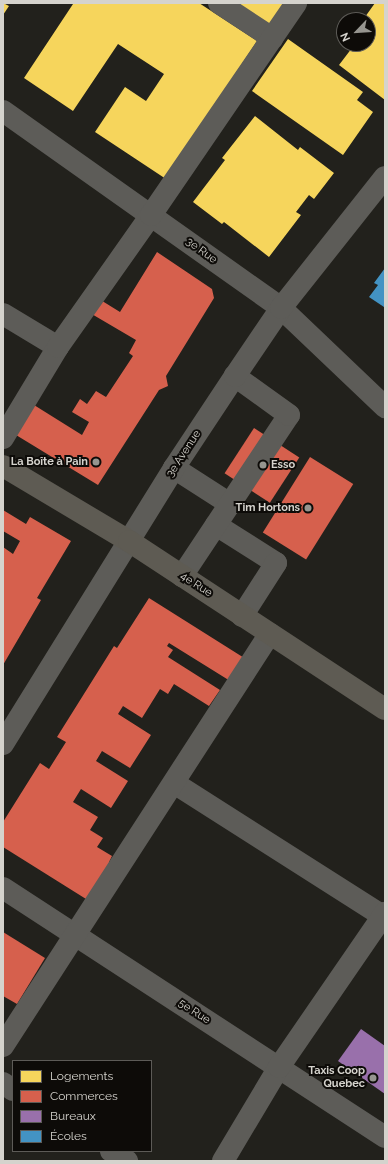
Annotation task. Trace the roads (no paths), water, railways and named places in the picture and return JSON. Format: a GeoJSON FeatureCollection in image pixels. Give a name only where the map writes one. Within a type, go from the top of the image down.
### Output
{"type":"FeatureCollection","features":[{"type":"Feature","properties":{"kind":"main road","name":"4e Rue"},"geometry":{"type":"LineString","coordinates":[[3,466],[129,541],[385,709]]}},
{"type":"Feature","properties":{"kind":"street"},"geometry":{"type":"LineString","coordinates":[[220,3],[272,38]]}},
{"type":"Feature","properties":{"kind":"street"},"geometry":{"type":"LineString","coordinates":[[3,438],[58,347],[151,215],[296,3]]}},
{"type":"Feature","properties":{"kind":"street","name":"3e Rue"},"geometry":{"type":"LineString","coordinates":[[3,111],[281,308],[385,407]]}},
{"type":"Feature","properties":{"kind":"street","name":"3e Avenue"},"geometry":{"type":"LineString","coordinates":[[3,744],[174,468],[235,376],[281,308],[385,177]]}},
{"type":"Feature","properties":{"kind":"street"},"geometry":{"type":"LineString","coordinates":[[3,314],[58,347]]}},
{"type":"Feature","properties":{"kind":"street"},"geometry":{"type":"LineString","coordinates":[[182,576],[288,415],[235,376]]}},
{"type":"Feature","properties":{"kind":"street"},"geometry":{"type":"LineString","coordinates":[[174,468],[230,504]]}},
{"type":"Feature","properties":{"kind":"street"},"geometry":{"type":"LineString","coordinates":[[216,524],[276,563],[242,616]]}},
{"type":"Feature","properties":{"kind":"street"},"geometry":{"type":"LineString","coordinates":[[3,1046],[270,634]]}},
{"type":"Feature","properties":{"kind":"street"},"geometry":{"type":"LineString","coordinates":[[174,783],[384,914],[279,1068],[222,1161]]}},
{"type":"Feature","properties":{"kind":"street","name":"5e Rue"},"geometry":{"type":"LineString","coordinates":[[3,888],[76,934],[385,1137]]}},
{"type":"Feature","properties":{"kind":"street"},"geometry":{"type":"LineString","coordinates":[[3,1084],[12,1089]]}},
{"type":"Feature","properties":{"kind":"street"},"geometry":{"type":"LineString","coordinates":[[113,1152],[127,1161]]}},
{"type":"Feature","properties":{"kind":"place","name":"La Boîte à Pain"},"geometry":{"type":"Point","coordinates":[96,462]}},
{"type":"Feature","properties":{"kind":"place","name":"Esso"},"geometry":{"type":"Point","coordinates":[263,465]}},
{"type":"Feature","properties":{"kind":"place","name":"Tim Hortons"},"geometry":{"type":"Point","coordinates":[308,508]}},
{"type":"Feature","properties":{"kind":"place","name":"Taxis Coop Quebec"},"geometry":{"type":"Point","coordinates":[373,1078]}}]}
